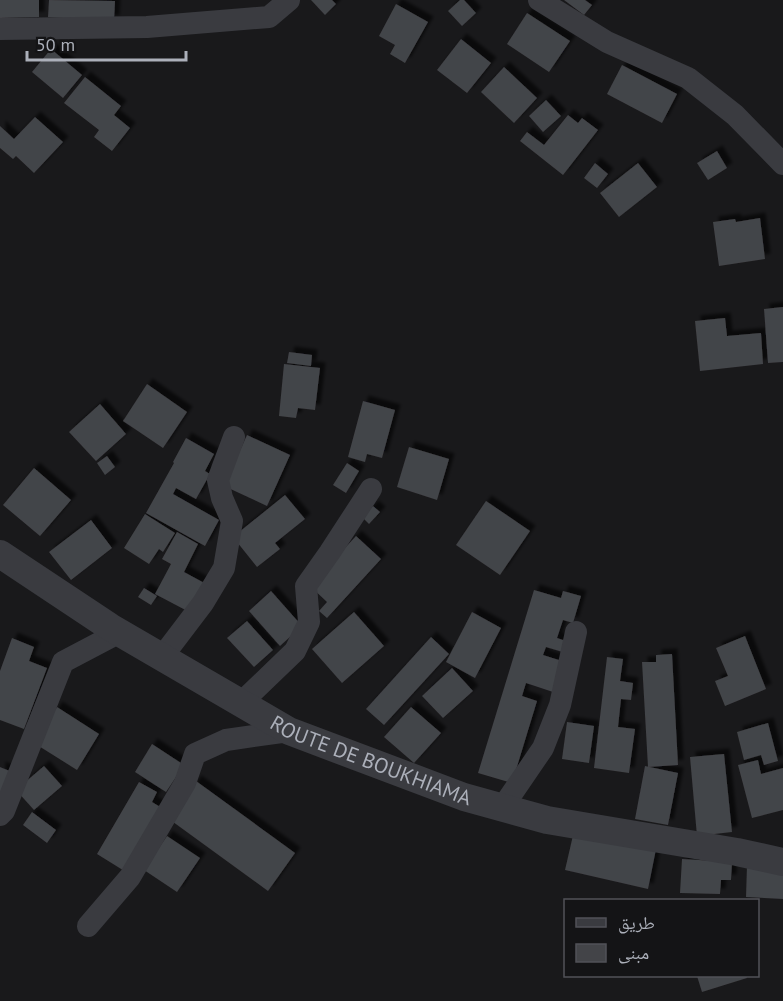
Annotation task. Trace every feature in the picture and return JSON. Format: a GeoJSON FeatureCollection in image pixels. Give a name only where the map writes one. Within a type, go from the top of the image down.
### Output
{"type":"FeatureCollection","features":[{"type":"Feature","properties":{"kind":"street"},"geometry":{"type":"LineString","coordinates":[[0,29],[147,27],[269,17],[289,0]]}},
{"type":"Feature","properties":{"kind":"street"},"geometry":{"type":"LineString","coordinates":[[538,0],[607,42],[688,78],[735,115],[783,164]]}},
{"type":"Feature","properties":{"kind":"street"},"geometry":{"type":"LineString","coordinates":[[162,657],[203,603],[224,568],[232,521],[222,498],[218,480],[234,437]]}},
{"type":"Feature","properties":{"kind":"street"},"geometry":{"type":"LineString","coordinates":[[242,702],[296,651],[309,622],[306,586],[371,489]]}},
{"type":"Feature","properties":{"kind":"street","name":"ROUTE DE BOUKHIAMA"},"geometry":{"type":"LineString","coordinates":[[0,554],[120,633],[289,731],[464,797],[547,820],[783,862]]}},
{"type":"Feature","properties":{"kind":"street"},"geometry":{"type":"LineString","coordinates":[[502,808],[543,748],[560,705],[576,632]]}},
{"type":"Feature","properties":{"kind":"street"},"geometry":{"type":"LineString","coordinates":[[0,815],[4,811],[63,662],[120,633]]}},
{"type":"Feature","properties":{"kind":"street"},"geometry":{"type":"LineString","coordinates":[[88,926],[130,877],[185,783],[195,754],[226,740],[289,731]]}},
{"type":"Feature","properties":{"kind":"building"},"geometry":{"type":"Polygon","coordinates":[[[0,0],[39,0],[39,17],[0,18],[0,0]]]}},
{"type":"Feature","properties":{"kind":"building"},"geometry":{"type":"Polygon","coordinates":[[[49,0],[115,1],[114,21],[48,17],[49,0]]]}},
{"type":"Feature","properties":{"kind":"building"},"geometry":{"type":"Polygon","coordinates":[[[311,0],[332,0],[336,4],[325,15],[311,0]]]}},
{"type":"Feature","properties":{"kind":"building"},"geometry":{"type":"Polygon","coordinates":[[[460,0],[464,0],[476,13],[462,26],[448,11],[460,0]]]}},
{"type":"Feature","properties":{"kind":"building"},"geometry":{"type":"Polygon","coordinates":[[[564,0],[585,0],[592,5],[584,15],[564,0]]]}},
{"type":"Feature","properties":{"kind":"building"},"geometry":{"type":"Polygon","coordinates":[[[396,4],[428,22],[405,63],[390,54],[395,45],[379,36],[396,4]]]}},
{"type":"Feature","properties":{"kind":"building"},"geometry":{"type":"Polygon","coordinates":[[[527,13],[570,41],[549,72],[507,44],[527,13]]]}},
{"type":"Feature","properties":{"kind":"building"},"geometry":{"type":"Polygon","coordinates":[[[461,39],[491,63],[467,93],[437,70],[461,39]]]}},
{"type":"Feature","properties":{"kind":"building"},"geometry":{"type":"Polygon","coordinates":[[[51,49],[82,75],[63,98],[32,72],[51,49]]]}},
{"type":"Feature","properties":{"kind":"building"},"geometry":{"type":"Polygon","coordinates":[[[622,65],[677,94],[662,123],[607,94],[622,65]]]}},
{"type":"Feature","properties":{"kind":"building"},"geometry":{"type":"Polygon","coordinates":[[[504,67],[537,98],[514,123],[481,92],[504,67]]]}},
{"type":"Feature","properties":{"kind":"building"},"geometry":{"type":"Polygon","coordinates":[[[85,77],[121,106],[114,115],[130,128],[112,151],[94,137],[99,130],[64,103],[85,77]]]}},
{"type":"Feature","properties":{"kind":"building"},"geometry":{"type":"Polygon","coordinates":[[[546,100],[561,116],[543,132],[529,116],[546,100]]]}},
{"type":"Feature","properties":{"kind":"building"},"geometry":{"type":"Polygon","coordinates":[[[568,115],[578,123],[582,118],[598,130],[563,175],[520,141],[527,132],[544,145],[568,115]]]}},
{"type":"Feature","properties":{"kind":"building"},"geometry":{"type":"Polygon","coordinates":[[[35,117],[63,142],[34,173],[16,156],[13,159],[0,148],[0,126],[14,139],[35,117]]]}},
{"type":"Feature","properties":{"kind":"building"},"geometry":{"type":"Polygon","coordinates":[[[717,151],[727,168],[708,180],[697,163],[717,151]]]}},
{"type":"Feature","properties":{"kind":"building"},"geometry":{"type":"Polygon","coordinates":[[[595,163],[608,174],[597,188],[584,178],[595,163]]]}},
{"type":"Feature","properties":{"kind":"building"},"geometry":{"type":"Polygon","coordinates":[[[638,163],[657,187],[619,217],[600,193],[638,163]]]}},
{"type":"Feature","properties":{"kind":"building"},"geometry":{"type":"Polygon","coordinates":[[[760,218],[765,259],[719,266],[713,222],[735,219],[736,222],[760,218]]]}},
{"type":"Feature","properties":{"kind":"building"},"geometry":{"type":"Polygon","coordinates":[[[783,307],[783,362],[768,363],[764,309],[783,307]]]}},
{"type":"Feature","properties":{"kind":"building"},"geometry":{"type":"Polygon","coordinates":[[[725,318],[727,336],[761,333],[763,364],[700,371],[695,321],[725,318]]]}},
{"type":"Feature","properties":{"kind":"building"},"geometry":{"type":"Polygon","coordinates":[[[289,352],[312,355],[311,366],[287,363],[289,352]]]}},
{"type":"Feature","properties":{"kind":"building"},"geometry":{"type":"Polygon","coordinates":[[[284,364],[320,368],[315,410],[298,408],[296,418],[279,416],[284,364]]]}},
{"type":"Feature","properties":{"kind":"building"},"geometry":{"type":"Polygon","coordinates":[[[147,384],[187,412],[163,448],[123,421],[147,384]]]}},
{"type":"Feature","properties":{"kind":"building"},"geometry":{"type":"Polygon","coordinates":[[[363,401],[395,410],[382,458],[367,454],[365,462],[348,457],[363,401]]]}},
{"type":"Feature","properties":{"kind":"building"},"geometry":{"type":"Polygon","coordinates":[[[100,404],[126,434],[96,461],[69,432],[100,404]]]}},
{"type":"Feature","properties":{"kind":"building"},"geometry":{"type":"Polygon","coordinates":[[[247,435],[290,455],[267,506],[224,486],[247,435]]]}},
{"type":"Feature","properties":{"kind":"building"},"geometry":{"type":"Polygon","coordinates":[[[186,438],[214,454],[205,471],[210,474],[196,499],[176,488],[173,494],[219,520],[205,546],[146,513],[186,438]]]}},
{"type":"Feature","properties":{"kind":"building"},"geometry":{"type":"Polygon","coordinates":[[[409,447],[449,459],[437,500],[397,487],[409,447]]]}},
{"type":"Feature","properties":{"kind":"building"},"geometry":{"type":"Polygon","coordinates":[[[107,456],[115,467],[105,475],[97,463],[107,456]]]}},
{"type":"Feature","properties":{"kind":"building"},"geometry":{"type":"Polygon","coordinates":[[[347,463],[359,471],[346,493],[333,485],[347,463]]]}},
{"type":"Feature","properties":{"kind":"building"},"geometry":{"type":"Polygon","coordinates":[[[34,468],[71,500],[40,536],[3,505],[34,468]]]}},
{"type":"Feature","properties":{"kind":"building"},"geometry":{"type":"Polygon","coordinates":[[[285,495],[305,519],[275,543],[280,549],[257,567],[233,537],[285,495]]]}},
{"type":"Feature","properties":{"kind":"building"},"geometry":{"type":"Polygon","coordinates":[[[486,501],[530,531],[500,575],[456,545],[486,501]]]}},
{"type":"Feature","properties":{"kind":"building"},"geometry":{"type":"Polygon","coordinates":[[[373,506],[380,512],[369,524],[362,517],[373,506]]]}},
{"type":"Feature","properties":{"kind":"building"},"geometry":{"type":"Polygon","coordinates":[[[145,514],[175,533],[163,552],[159,549],[149,564],[124,548],[145,514]]]}},
{"type":"Feature","properties":{"kind":"building"},"geometry":{"type":"Polygon","coordinates":[[[91,520],[112,548],[71,580],[49,552],[91,520]]]}},
{"type":"Feature","properties":{"kind":"building"},"geometry":{"type":"Polygon","coordinates":[[[177,532],[198,544],[184,572],[208,585],[193,614],[155,594],[171,564],[162,559],[177,532]]]}},
{"type":"Feature","properties":{"kind":"building"},"geometry":{"type":"Polygon","coordinates":[[[356,536],[381,559],[327,618],[319,611],[327,602],[310,586],[356,536]]]}},
{"type":"Feature","properties":{"kind":"building"},"geometry":{"type":"Polygon","coordinates":[[[144,588],[157,596],[151,605],[138,597],[144,588]]]}},
{"type":"Feature","properties":{"kind":"building"},"geometry":{"type":"Polygon","coordinates":[[[534,590],[561,598],[563,591],[581,596],[573,623],[563,620],[557,638],[569,642],[566,653],[546,647],[543,655],[562,661],[553,692],[526,683],[522,696],[537,701],[512,783],[478,773],[534,590]]]}},
{"type":"Feature","properties":{"kind":"building"},"geometry":{"type":"Polygon","coordinates":[[[271,591],[302,626],[280,646],[249,611],[271,591]]]}},
{"type":"Feature","properties":{"kind":"building"},"geometry":{"type":"Polygon","coordinates":[[[354,612],[384,646],[342,683],[312,649],[354,612]]]}},
{"type":"Feature","properties":{"kind":"building"},"geometry":{"type":"Polygon","coordinates":[[[472,612],[501,628],[475,678],[446,662],[472,612]]]}},
{"type":"Feature","properties":{"kind":"building"},"geometry":{"type":"Polygon","coordinates":[[[247,621],[273,650],[254,667],[227,638],[247,621]]]}},
{"type":"Feature","properties":{"kind":"building"},"geometry":{"type":"Polygon","coordinates":[[[745,636],[766,689],[725,706],[715,681],[728,676],[716,648],[745,636]]]}},
{"type":"Feature","properties":{"kind":"building"},"geometry":{"type":"Polygon","coordinates":[[[431,637],[449,654],[384,725],[366,709],[431,637]]]}},
{"type":"Feature","properties":{"kind":"building"},"geometry":{"type":"Polygon","coordinates":[[[12,638],[34,647],[29,661],[47,668],[24,729],[0,720],[0,671],[12,638]]]}},
{"type":"Feature","properties":{"kind":"building"},"geometry":{"type":"Polygon","coordinates":[[[672,654],[678,765],[648,767],[642,662],[656,662],[656,655],[672,654]]]}},
{"type":"Feature","properties":{"kind":"building"},"geometry":{"type":"Polygon","coordinates":[[[607,657],[623,659],[620,681],[633,683],[631,700],[621,699],[618,727],[635,729],[629,773],[594,768],[607,657]]]}},
{"type":"Feature","properties":{"kind":"building"},"geometry":{"type":"Polygon","coordinates":[[[452,668],[473,691],[443,718],[422,696],[452,668]]]}},
{"type":"Feature","properties":{"kind":"building"},"geometry":{"type":"Polygon","coordinates":[[[57,707],[99,734],[77,770],[34,743],[57,707]]]}},
{"type":"Feature","properties":{"kind":"building"},"geometry":{"type":"Polygon","coordinates":[[[411,707],[441,733],[414,763],[384,737],[411,707]]]}},
{"type":"Feature","properties":{"kind":"building"},"geometry":{"type":"Polygon","coordinates":[[[567,722],[594,726],[589,763],[562,759],[567,722]]]}},
{"type":"Feature","properties":{"kind":"building"},"geometry":{"type":"Polygon","coordinates":[[[768,723],[778,761],[764,765],[761,755],[744,760],[737,732],[768,723]]]}},
{"type":"Feature","properties":{"kind":"building"},"geometry":{"type":"Polygon","coordinates":[[[152,744],[184,765],[166,792],[135,772],[152,744]]]}},
{"type":"Feature","properties":{"kind":"building"},"geometry":{"type":"Polygon","coordinates":[[[724,754],[732,832],[697,836],[690,757],[724,754]]]}},
{"type":"Feature","properties":{"kind":"building"},"geometry":{"type":"Polygon","coordinates":[[[758,760],[761,774],[783,768],[783,810],[752,818],[738,765],[758,760]]]}},
{"type":"Feature","properties":{"kind":"building"},"geometry":{"type":"Polygon","coordinates":[[[44,766],[62,786],[34,810],[16,790],[44,766]]]}},
{"type":"Feature","properties":{"kind":"building"},"geometry":{"type":"Polygon","coordinates":[[[645,766],[678,773],[668,825],[635,819],[645,766]]]}},
{"type":"Feature","properties":{"kind":"building"},"geometry":{"type":"Polygon","coordinates":[[[0,767],[12,772],[0,793],[0,767]]]}},
{"type":"Feature","properties":{"kind":"building"},"geometry":{"type":"Polygon","coordinates":[[[196,781],[295,853],[268,891],[169,819],[196,781]]]}},
{"type":"Feature","properties":{"kind":"building"},"geometry":{"type":"Polygon","coordinates":[[[139,782],[157,792],[152,802],[167,811],[126,872],[97,854],[139,782]]]}},
{"type":"Feature","properties":{"kind":"building"},"geometry":{"type":"Polygon","coordinates":[[[32,812],[56,830],[47,843],[23,825],[32,812]]]}},
{"type":"Feature","properties":{"kind":"building"},"geometry":{"type":"Polygon","coordinates":[[[574,831],[656,849],[648,889],[565,870],[574,831]]]}},
{"type":"Feature","properties":{"kind":"building"},"geometry":{"type":"Polygon","coordinates":[[[167,836],[200,858],[177,892],[144,870],[167,836]]]}},
{"type":"Feature","properties":{"kind":"building"},"geometry":{"type":"Polygon","coordinates":[[[682,859],[732,862],[731,880],[721,880],[720,894],[680,893],[682,859]]]}},
{"type":"Feature","properties":{"kind":"building"},"geometry":{"type":"Polygon","coordinates":[[[747,865],[783,867],[783,899],[746,897],[747,865]]]}},
{"type":"Feature","properties":{"kind":"building"},"geometry":{"type":"Polygon","coordinates":[[[697,977],[747,978],[702,992],[697,977]]]}}]}
